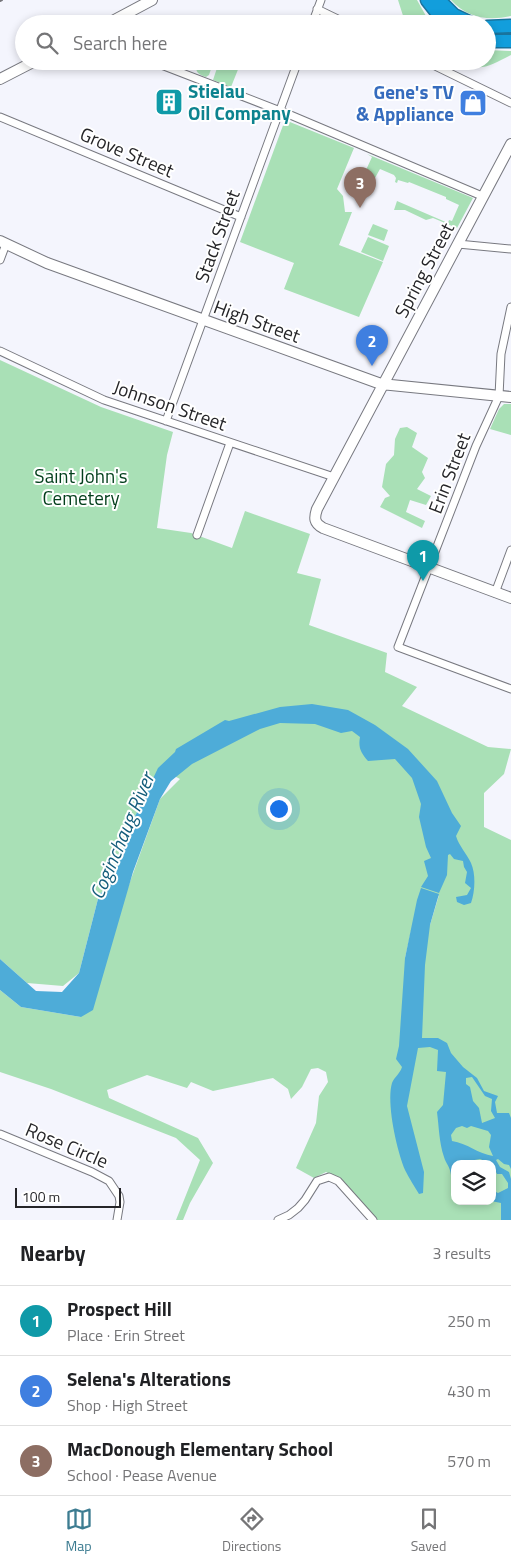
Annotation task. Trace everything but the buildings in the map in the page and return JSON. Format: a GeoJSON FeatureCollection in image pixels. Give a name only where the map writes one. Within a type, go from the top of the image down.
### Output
{"type":"FeatureCollection","features":[{"type":"Feature","properties":{"kind":"highway"},"geometry":{"type":"LineString","coordinates":[[427,0],[439,15]]}},
{"type":"Feature","properties":{"kind":"highway"},"geometry":{"type":"LineString","coordinates":[[439,0],[454,15]]}},
{"type":"Feature","properties":{"kind":"highway"},"geometry":{"type":"LineString","coordinates":[[496,27],[511,26]]}},
{"type":"Feature","properties":{"kind":"highway"},"geometry":{"type":"LineString","coordinates":[[496,41],[511,41]]}},
{"type":"Feature","properties":{"kind":"street"},"geometry":{"type":"LineString","coordinates":[[124,15],[152,0]]}},
{"type":"Feature","properties":{"kind":"street"},"geometry":{"type":"LineString","coordinates":[[315,15],[321,0]]}},
{"type":"Feature","properties":{"kind":"street"},"geometry":{"type":"LineString","coordinates":[[317,9],[329,15]]}},
{"type":"Feature","properties":{"kind":"street"},"geometry":{"type":"LineString","coordinates":[[0,79],[18,70]]}},
{"type":"Feature","properties":{"kind":"street"},"geometry":{"type":"LineString","coordinates":[[174,70],[280,111],[482,196]]}},
{"type":"Feature","properties":{"kind":"street","name":"Stack Street"},"geometry":{"type":"LineString","coordinates":[[166,421],[295,70]]}},
{"type":"Feature","properties":{"kind":"street"},"geometry":{"type":"LineString","coordinates":[[443,70],[511,103]]}},
{"type":"Feature","properties":{"kind":"street","name":"Grove Street"},"geometry":{"type":"LineString","coordinates":[[0,116],[241,218]]}},
{"type":"Feature","properties":{"kind":"street","name":"Spring Street"},"geometry":{"type":"LineString","coordinates":[[430,568],[322,528],[315,520],[317,509],[511,144]]}},
{"type":"Feature","properties":{"kind":"street"},"geometry":{"type":"LineString","coordinates":[[0,260],[3,243]]}},
{"type":"Feature","properties":{"kind":"street","name":"High Street"},"geometry":{"type":"LineString","coordinates":[[3,243],[47,263],[384,384],[511,397]]}},
{"type":"Feature","properties":{"kind":"street"},"geometry":{"type":"LineString","coordinates":[[458,244],[511,249]]}},
{"type":"Feature","properties":{"kind":"street","name":"Erin Street"},"geometry":{"type":"LineString","coordinates":[[511,307],[503,337],[499,396],[476,446],[398,647],[511,690]]}},
{"type":"Feature","properties":{"kind":"street","name":"Johnson Street"},"geometry":{"type":"LineString","coordinates":[[0,351],[104,400],[334,477]]}},
{"type":"Feature","properties":{"kind":"street"},"geometry":{"type":"LineString","coordinates":[[197,535],[230,443]]}},
{"type":"Feature","properties":{"kind":"street"},"geometry":{"type":"LineString","coordinates":[[495,593],[511,550]]}},
{"type":"Feature","properties":{"kind":"street"},"geometry":{"type":"LineString","coordinates":[[430,568],[511,598]]}},
{"type":"Feature","properties":{"kind":"street","name":"Rose Circle"},"geometry":{"type":"LineString","coordinates":[[0,1134],[92,1172],[109,1182],[119,1196],[117,1220]]}},
{"type":"Feature","properties":{"kind":"street"},"geometry":{"type":"LineString","coordinates":[[278,1220],[298,1208],[317,1181],[329,1177],[338,1181],[373,1220]]}},
{"type":"Feature","properties":{"kind":"green space"},"geometry":{"type":"Polygon","coordinates":[[[398,0],[417,0],[425,15],[403,15],[398,0]]]}},
{"type":"Feature","properties":{"kind":"green space"},"geometry":{"type":"Polygon","coordinates":[[[451,0],[511,0],[511,16],[496,18],[496,15],[473,15],[457,6],[451,0]]]}},
{"type":"Feature","properties":{"kind":"green space"},"geometry":{"type":"Polygon","coordinates":[[[496,50],[511,51],[511,55],[496,62],[496,50]]]}},
{"type":"Feature","properties":{"kind":"green space"},"geometry":{"type":"Polygon","coordinates":[[[197,70],[211,70],[206,77],[197,70]]]}},
{"type":"Feature","properties":{"kind":"green space"},"geometry":{"type":"Polygon","coordinates":[[[216,70],[238,70],[231,87],[213,80],[216,70]]]}},
{"type":"Feature","properties":{"kind":"green space"},"geometry":{"type":"Polygon","coordinates":[[[285,120],[354,148],[337,189],[343,196],[345,212],[352,212],[339,245],[383,262],[359,317],[284,289],[294,263],[240,242],[285,120]]]}},
{"type":"Feature","properties":{"kind":"green space"},"geometry":{"type":"Polygon","coordinates":[[[367,154],[473,198],[457,228],[433,218],[426,220],[405,210],[394,210],[397,201],[448,223],[449,220],[452,221],[459,205],[446,199],[446,197],[409,182],[398,180],[397,183],[395,182],[396,178],[394,175],[380,169],[375,178],[363,173],[361,178],[359,177],[355,190],[352,189],[361,168],[366,170],[372,157],[367,154]]]}},
{"type":"Feature","properties":{"kind":"green space"},"geometry":{"type":"Polygon","coordinates":[[[373,224],[388,230],[384,241],[368,235],[373,224]]]}},
{"type":"Feature","properties":{"kind":"green space"},"geometry":{"type":"Polygon","coordinates":[[[368,237],[389,246],[383,261],[361,252],[368,237]]]}},
{"type":"Feature","properties":{"kind":"green space","name":"Saint John's Cemetery"},"geometry":{"type":"Polygon","coordinates":[[[0,360],[101,407],[173,432],[167,455],[157,528],[191,533],[232,548],[245,511],[310,534],[297,573],[321,579],[309,625],[387,653],[385,672],[417,687],[402,706],[488,747],[511,749],[504,774],[484,793],[484,827],[511,840],[511,1220],[374,1220],[341,1180],[326,1172],[314,1178],[296,1168],[316,1123],[319,1096],[328,1082],[326,1072],[318,1068],[311,1069],[302,1087],[291,1099],[288,1089],[273,1078],[213,1091],[191,1082],[187,1088],[147,1075],[107,1090],[109,1098],[198,1138],[213,1163],[190,1203],[183,1220],[176,1220],[200,1160],[176,1138],[51,1089],[0,1072],[0,990],[21,1007],[81,1017],[160,799],[180,779],[159,768],[129,829],[113,881],[99,895],[79,973],[63,986],[27,983],[0,959],[0,360]],[[439,895],[411,931],[405,958],[430,925],[439,895]]]}},
{"type":"Feature","properties":{"kind":"green space"},"geometry":{"type":"Polygon","coordinates":[[[504,404],[511,404],[511,435],[490,429],[499,409],[504,404]]]}},
{"type":"Feature","properties":{"kind":"green space"},"geometry":{"type":"Polygon","coordinates":[[[407,427],[417,433],[412,447],[428,458],[422,472],[425,478],[417,489],[431,496],[426,505],[410,500],[406,512],[425,521],[422,528],[380,507],[385,498],[390,496],[382,487],[386,464],[394,455],[395,439],[400,428],[407,427]]]}},
{"type":"Feature","properties":{"kind":"water"},"geometry":{"type":"Polygon","coordinates":[[[312,704],[348,710],[375,725],[408,749],[437,781],[452,813],[461,826],[456,836],[473,867],[474,883],[471,903],[464,905],[457,902],[456,897],[467,895],[471,888],[465,883],[467,872],[463,861],[454,859],[450,854],[448,855],[447,875],[439,893],[421,887],[428,876],[424,861],[431,858],[426,847],[419,817],[421,804],[412,778],[395,759],[368,761],[359,744],[360,737],[352,731],[341,733],[315,724],[280,723],[260,729],[192,764],[171,781],[160,799],[133,872],[93,1010],[81,1017],[21,1007],[0,990],[0,959],[36,991],[62,992],[79,973],[99,895],[113,881],[129,829],[158,768],[176,749],[225,720],[229,721],[280,707],[312,704]]]}},
{"type":"Feature","properties":{"kind":"water"},"geometry":{"type":"Polygon","coordinates":[[[421,888],[439,894],[430,925],[425,965],[422,1038],[438,1038],[447,1043],[451,1053],[463,1067],[477,1078],[484,1091],[498,1096],[495,1102],[497,1113],[509,1113],[511,1118],[511,1169],[509,1165],[504,1164],[498,1159],[451,1160],[451,1175],[441,1146],[437,1112],[443,1105],[446,1072],[437,1071],[438,1050],[430,1047],[418,1048],[407,1106],[424,1172],[423,1193],[419,1194],[405,1170],[399,1151],[393,1127],[390,1102],[392,1083],[402,1067],[396,1059],[399,1046],[405,958],[421,888]],[[472,1077],[466,1078],[466,1084],[470,1087],[473,1101],[479,1108],[482,1123],[495,1118],[491,1111],[492,1099],[485,1096],[472,1077]],[[462,1126],[456,1128],[451,1135],[452,1141],[493,1156],[489,1147],[491,1135],[488,1131],[471,1126],[467,1128],[462,1126]]]}},
{"type":"Feature","properties":{"kind":"water"},"geometry":{"type":"Polygon","coordinates":[[[496,1160],[500,1167],[509,1172],[511,1179],[511,1220],[501,1220],[501,1203],[496,1202],[496,1192],[498,1193],[508,1188],[508,1183],[502,1174],[497,1174],[496,1160]]]}},
{"type":"Feature","properties":{"kind":"place","name":"Stielau Oil Company"},"geometry":{"type":"Point","coordinates":[169,102]}},
{"type":"Feature","properties":{"kind":"place","name":"Gene's TV & Appliance"},"geometry":{"type":"Point","coordinates":[473,103]}},
{"type":"Feature","properties":{"kind":"place","name":"MacDonough Elementary School"},"geometry":{"type":"Point","coordinates":[360,208]}},
{"type":"Feature","properties":{"kind":"place","name":"Selena's Alterations"},"geometry":{"type":"Point","coordinates":[372,366]}},
{"type":"Feature","properties":{"kind":"place","name":"Prospect Hill"},"geometry":{"type":"Point","coordinates":[423,581]}},
{"type":"Feature","properties":{"kind":"water label","name":"Coginchaug River"},"geometry":{"type":"Point","coordinates":[122,836]}}]}
